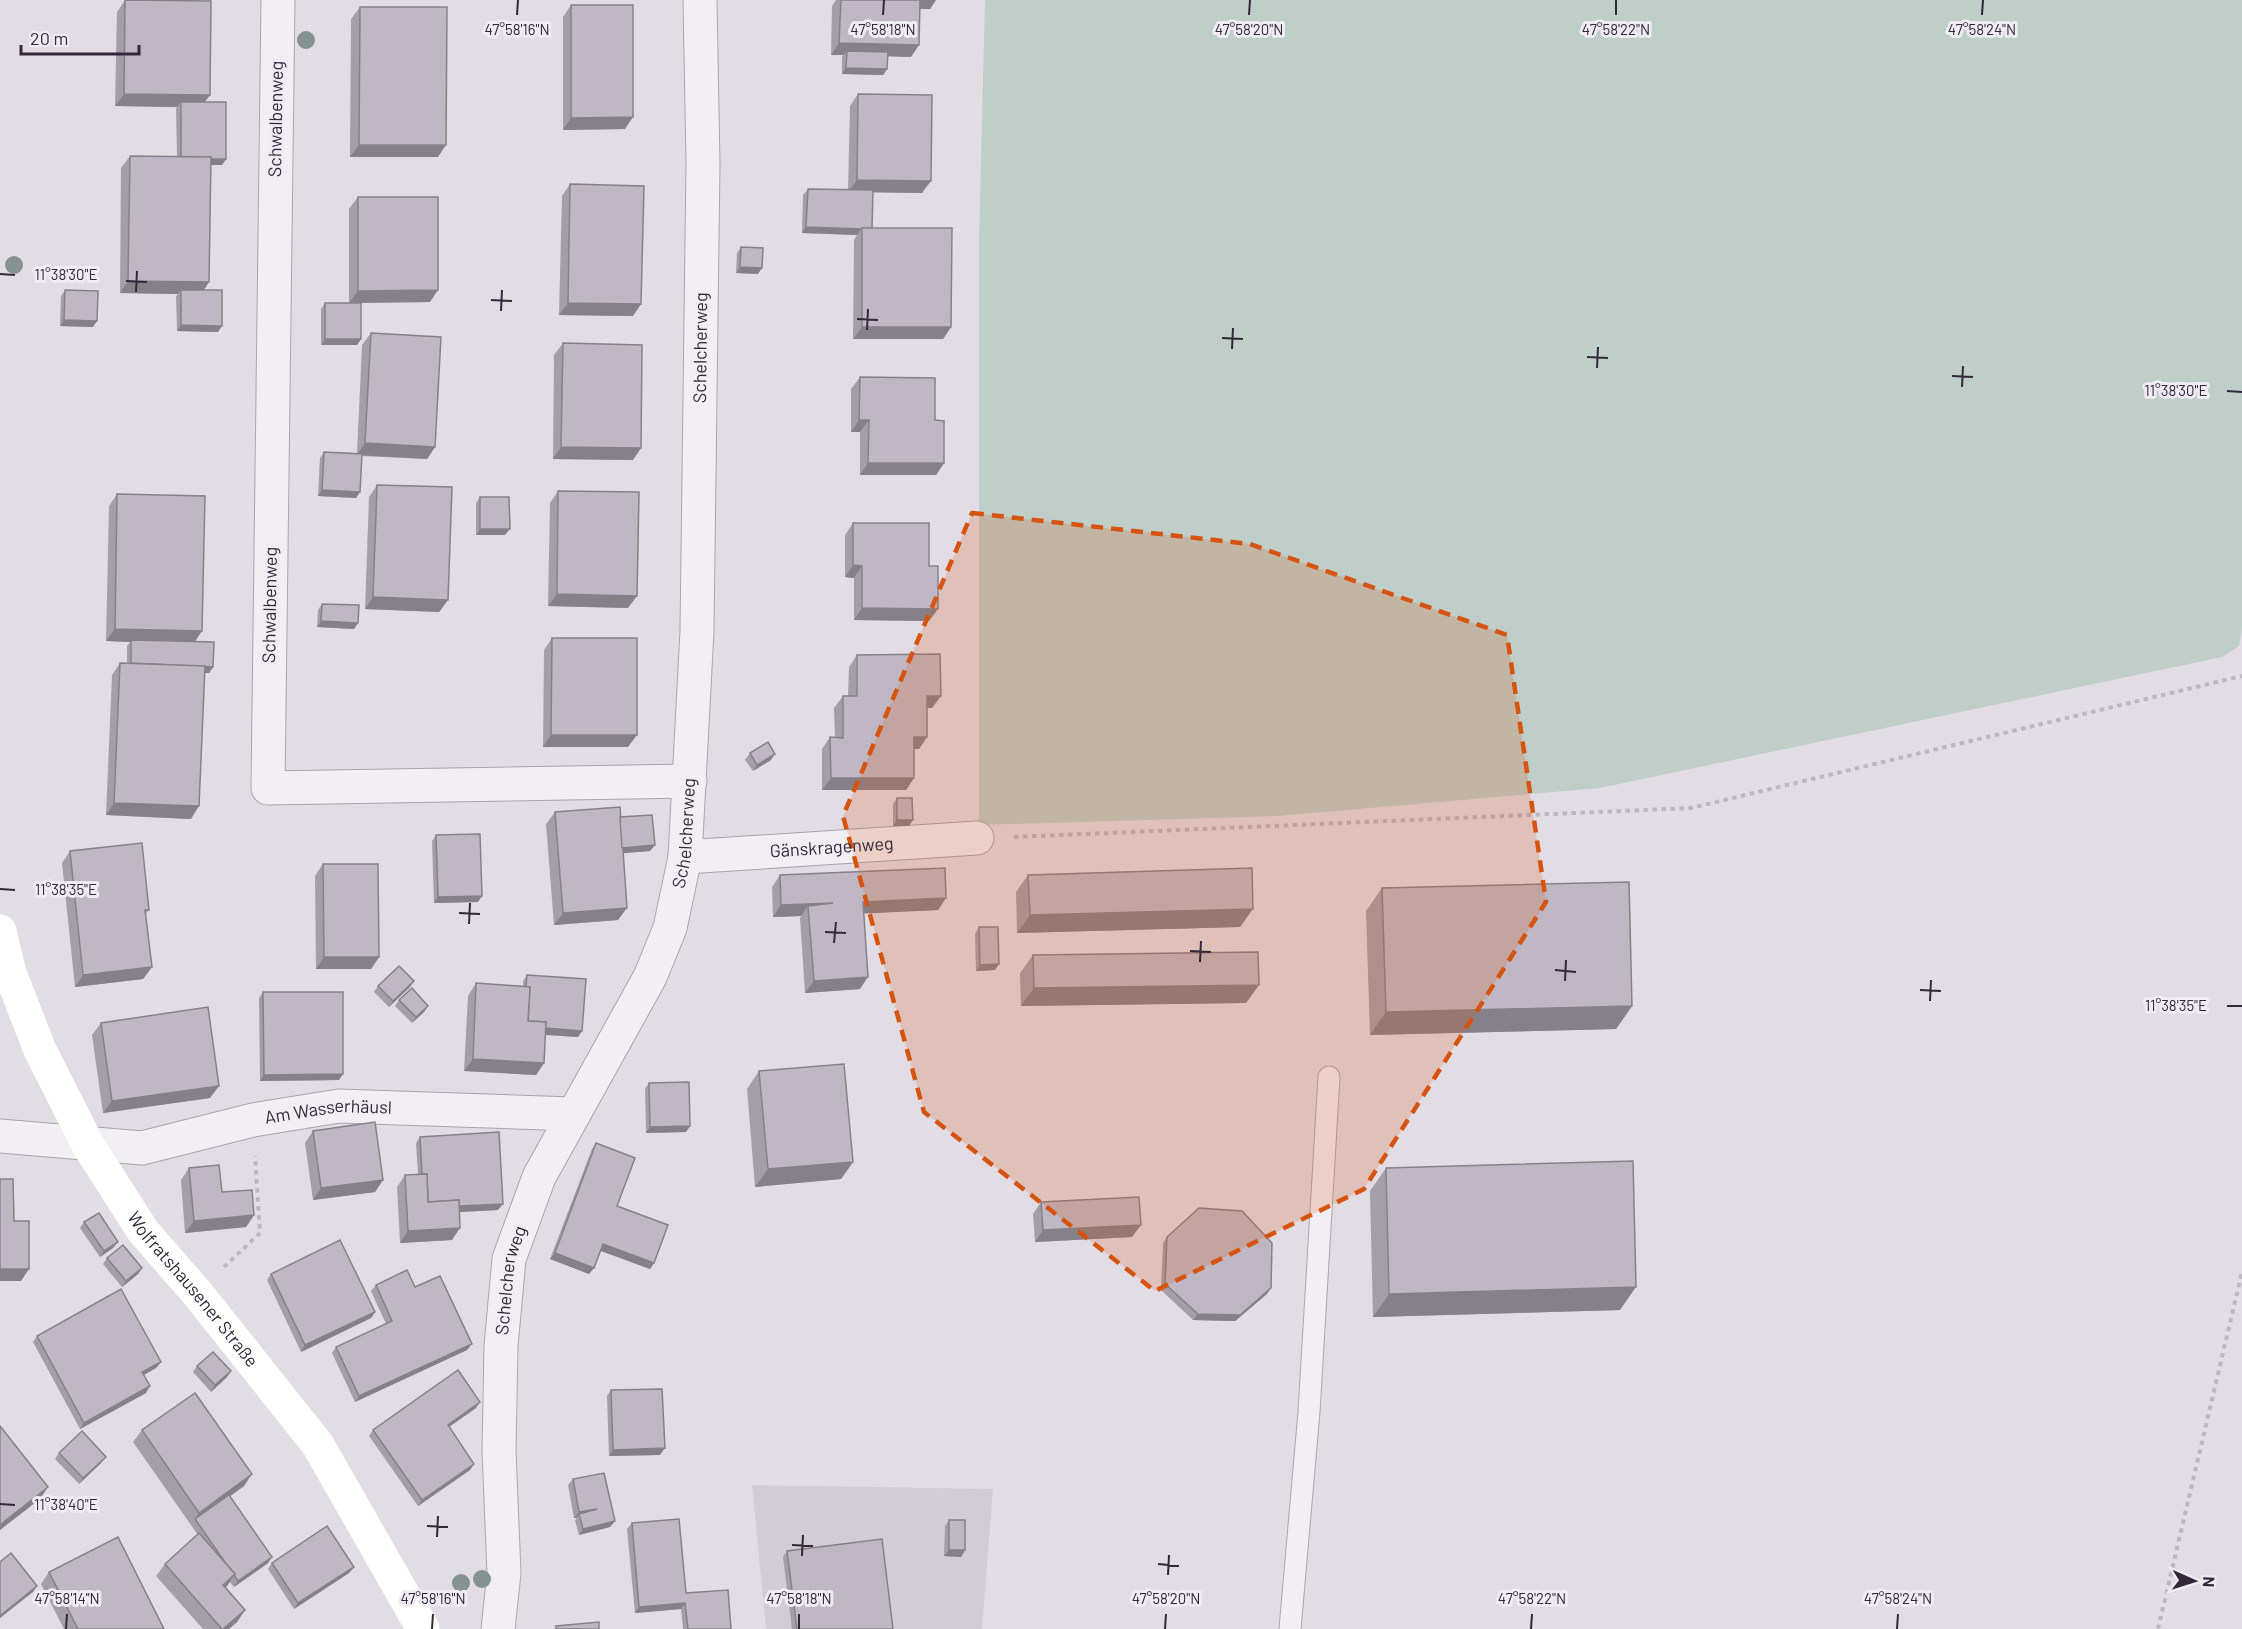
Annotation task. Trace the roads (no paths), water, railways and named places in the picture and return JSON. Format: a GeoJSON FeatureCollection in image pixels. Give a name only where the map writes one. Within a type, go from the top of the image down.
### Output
{"type":"FeatureCollection","features":[{"type":"Feature","properties":{"kind":"main road","name":"Wolfratshausener Straße"},"geometry":{"type":"LineString","coordinates":[[0,931],[10,973],[40,1050],[88,1145],[143,1231],[197,1293],[318,1445],[423,1629]]}},
{"type":"Feature","properties":{"kind":"street","name":"Schwalbenweg"},"geometry":{"type":"LineString","coordinates":[[278,0],[268,788],[690,781]]}},
{"type":"Feature","properties":{"kind":"street","name":"Schelcherweg"},"geometry":{"type":"LineString","coordinates":[[498,1629],[504,1572],[499,1451],[501,1346],[509,1259],[539,1177],[650,977],[670,928],[685,857],[698,631],[703,163],[700,0]]}},
{"type":"Feature","properties":{"kind":"street","name":"Gänskragenweg"},"geometry":{"type":"LineString","coordinates":[[685,857],[977,838]]}},
{"type":"Feature","properties":{"kind":"street","name":"Am Wasserhäusl"},"geometry":{"type":"LineString","coordinates":[[0,1136],[142,1148],[253,1120],[339,1106],[573,1114]]}},
{"type":"Feature","properties":{"kind":"lane"},"geometry":{"type":"LineString","coordinates":[[1290,1629],[1309,1412],[1329,1077]]}}]}
